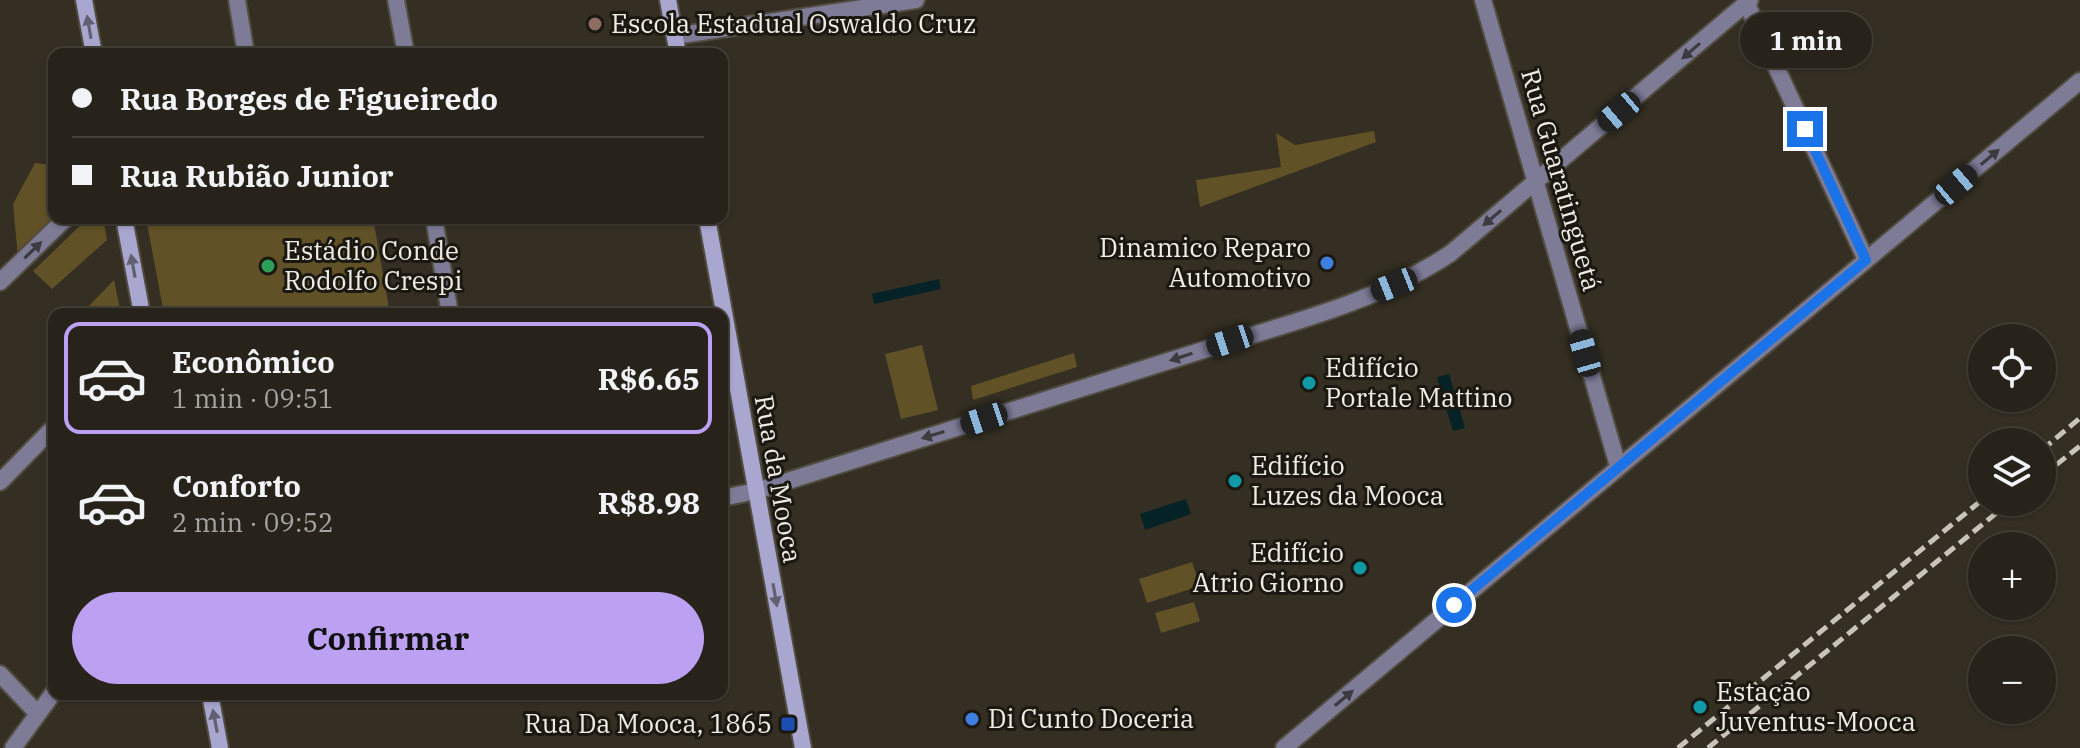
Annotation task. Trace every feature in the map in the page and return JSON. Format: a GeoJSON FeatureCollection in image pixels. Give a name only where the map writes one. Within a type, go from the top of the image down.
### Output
{"type":"FeatureCollection","features":[{"type":"Feature","properties":{"kind":"main road"},"geometry":{"type":"LineString","coordinates":[[84,0],[93,48]]}},
{"type":"Feature","properties":{"kind":"main road"},"geometry":{"type":"LineString","coordinates":[[668,0],[677,48]]}},
{"type":"Feature","properties":{"kind":"main road"},"geometry":{"type":"LineString","coordinates":[[125,224],[141,308]]}},
{"type":"Feature","properties":{"kind":"main road","name":"Rua da Mooca"},"geometry":{"type":"LineString","coordinates":[[708,224],[723,308]]}},
{"type":"Feature","properties":{"kind":"main road","name":"Rua da Mooca"},"geometry":{"type":"LineString","coordinates":[[728,335],[803,748]]}},
{"type":"Feature","properties":{"kind":"main road"},"geometry":{"type":"LineString","coordinates":[[211,700],[220,748]]}},
{"type":"Feature","properties":{"kind":"street"},"geometry":{"type":"LineString","coordinates":[[237,0],[245,48]]}},
{"type":"Feature","properties":{"kind":"street"},"geometry":{"type":"LineString","coordinates":[[396,0],[405,48]]}},
{"type":"Feature","properties":{"kind":"street"},"geometry":{"type":"LineString","coordinates":[[675,36],[916,0]]}},
{"type":"Feature","properties":{"kind":"street","name":"Rua Guaratinguetá"},"geometry":{"type":"LineString","coordinates":[[1483,0],[1618,466]]}},
{"type":"Feature","properties":{"kind":"street"},"geometry":{"type":"LineString","coordinates":[[728,497],[756,491],[1367,296],[1424,271],[1536,182],[1747,1],[1866,260]]}},
{"type":"Feature","properties":{"kind":"street"},"geometry":{"type":"LineString","coordinates":[[1289,747],[1618,466],[2080,81]]}},
{"type":"Feature","properties":{"kind":"street"},"geometry":{"type":"LineString","coordinates":[[0,282],[60,224]]}},
{"type":"Feature","properties":{"kind":"street"},"geometry":{"type":"LineString","coordinates":[[435,224],[449,308]]}},
{"type":"Feature","properties":{"kind":"street"},"geometry":{"type":"LineString","coordinates":[[0,482],[48,433]]}},
{"type":"Feature","properties":{"kind":"street"},"geometry":{"type":"LineString","coordinates":[[0,674],[38,714]]}},
{"type":"Feature","properties":{"kind":"street"},"geometry":{"type":"LineString","coordinates":[[13,748],[48,700]]}},
{"type":"Feature","properties":{"kind":"shaded area"},"geometry":{"type":"Polygon","coordinates":[[[1374,131],[1376,142],[1200,207],[1196,180],[1281,167],[1276,133],[1295,145],[1374,131]]]}},
{"type":"Feature","properties":{"kind":"shaded area"},"geometry":{"type":"Polygon","coordinates":[[[35,163],[48,164],[48,224],[51,224],[18,257],[13,204],[35,163]]]}},
{"type":"Feature","properties":{"kind":"shaded area"},"geometry":{"type":"Polygon","coordinates":[[[82,224],[104,224],[107,240],[52,289],[33,271],[82,224]]]}},
{"type":"Feature","properties":{"kind":"shaded area","name":"Estádio Conde Rodolfo Crespi"},"geometry":{"type":"Polygon","coordinates":[[[147,224],[374,224],[389,308],[163,308],[147,224]]]}},
{"type":"Feature","properties":{"kind":"shaded area"},"geometry":{"type":"Polygon","coordinates":[[[114,280],[120,308],[87,308],[114,280]]]}},
{"type":"Feature","properties":{"kind":"shaded area"},"geometry":{"type":"Polygon","coordinates":[[[922,345],[938,410],[901,419],[885,354],[922,345]]]}},
{"type":"Feature","properties":{"kind":"shaded area"},"geometry":{"type":"Polygon","coordinates":[[[1074,353],[1077,367],[973,400],[971,386],[1074,353]]]}},
{"type":"Feature","properties":{"kind":"shaded area"},"geometry":{"type":"Polygon","coordinates":[[[1192,562],[1200,586],[1147,603],[1139,579],[1192,562]]]}},
{"type":"Feature","properties":{"kind":"shaded area"},"geometry":{"type":"Polygon","coordinates":[[[1194,602],[1200,621],[1161,633],[1155,613],[1194,602]]]}},
{"type":"Feature","properties":{"kind":"water"},"geometry":{"type":"Polygon","coordinates":[[[939,279],[941,289],[874,304],[872,294],[939,279]]]}},
{"type":"Feature","properties":{"kind":"water"},"geometry":{"type":"Polygon","coordinates":[[[1449,374],[1465,428],[1453,431],[1437,377],[1449,374]]]}},
{"type":"Feature","properties":{"kind":"water"},"geometry":{"type":"Polygon","coordinates":[[[1186,499],[1191,514],[1145,530],[1140,514],[1186,499]]]}},
{"type":"Feature","properties":{"kind":"railway"},"geometry":{"type":"LineString","coordinates":[[2056,438],[2080,418]]}},
{"type":"Feature","properties":{"kind":"railway"},"geometry":{"type":"LineString","coordinates":[[2056,465],[2080,446]]}},
{"type":"Feature","properties":{"kind":"railway"},"geometry":{"type":"LineString","coordinates":[[1678,748],[1968,511]]}},
{"type":"Feature","properties":{"kind":"railway"},"geometry":{"type":"LineString","coordinates":[[1708,748],[1993,516]]}},
{"type":"Feature","properties":{"kind":"place","name":"Escola Estadual Oswaldo Cruz"},"geometry":{"type":"Point","coordinates":[595,24]}},
{"type":"Feature","properties":{"kind":"place","name":"Dinamico Reparo Automotivo"},"geometry":{"type":"Point","coordinates":[1327,263]}},
{"type":"Feature","properties":{"kind":"place","name":"Estádio Conde Rodolfo Crespi"},"geometry":{"type":"Point","coordinates":[268,266]}},
{"type":"Feature","properties":{"kind":"place","name":"Edifício Portale Mattino"},"geometry":{"type":"Point","coordinates":[1309,383]}},
{"type":"Feature","properties":{"kind":"place","name":"Edifício Luzes da Mooca"},"geometry":{"type":"Point","coordinates":[1235,481]}},
{"type":"Feature","properties":{"kind":"place","name":"Edifício Atrio Giorno"},"geometry":{"type":"Point","coordinates":[1360,568]}},
{"type":"Feature","properties":{"kind":"place","name":"Estação Juventus-Mooca"},"geometry":{"type":"Point","coordinates":[1700,707]}},
{"type":"Feature","properties":{"kind":"place","name":"Di Cunto Doceria"},"geometry":{"type":"Point","coordinates":[972,719]}},
{"type":"Feature","properties":{"kind":"place","name":"Rua Da Mooca, 1865"},"geometry":{"type":"Point","coordinates":[788,724]}},
{"type":"Feature","properties":{"kind":"route"},"geometry":{"type":"LineString","coordinates":[[1454,605],[1866,260],[1805,129]]}}]}
